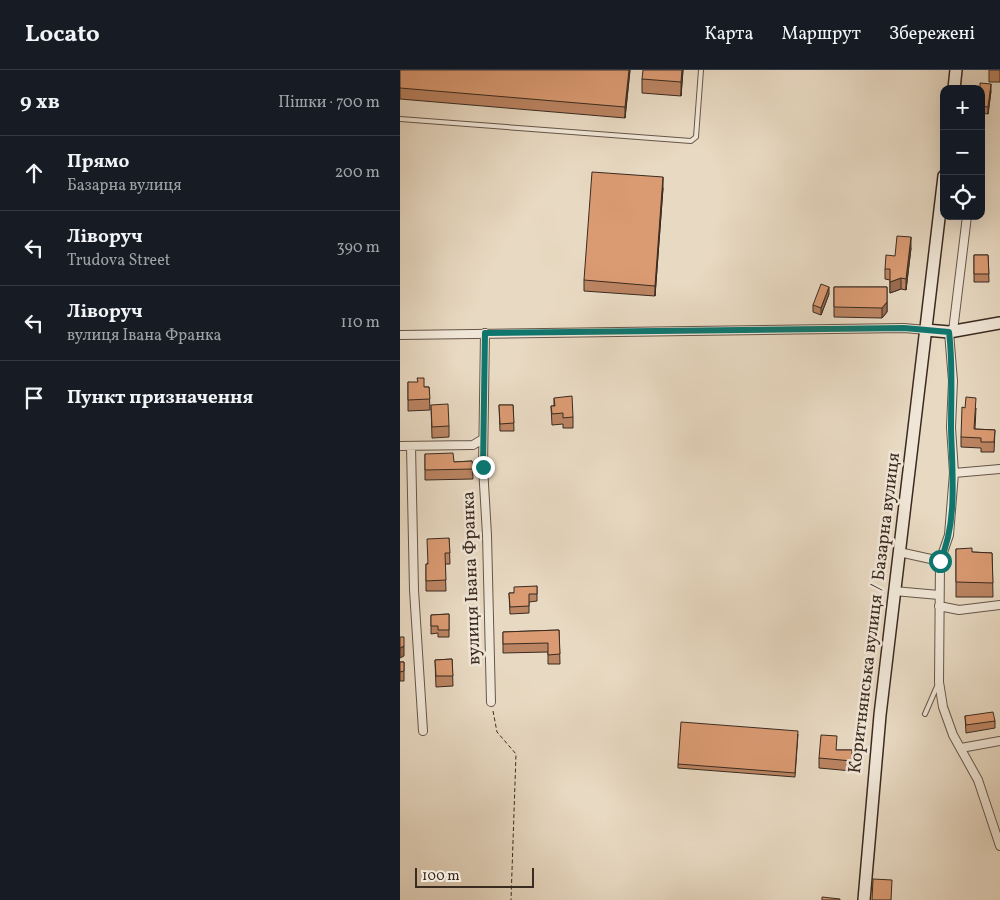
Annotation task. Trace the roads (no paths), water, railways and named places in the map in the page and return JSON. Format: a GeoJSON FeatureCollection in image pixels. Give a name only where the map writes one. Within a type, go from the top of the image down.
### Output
{"type":"FeatureCollection","features":[{"type":"Feature","properties":{"kind":"street"},"geometry":{"type":"LineString","coordinates":[[954,85],[956,70]]}},
{"type":"Feature","properties":{"kind":"street","name":"Коритнянська вулиця / Базарна вулиця"},"geometry":{"type":"LineString","coordinates":[[864,900],[871,791],[940,210]]}},
{"type":"Feature","properties":{"kind":"street"},"geometry":{"type":"LineString","coordinates":[[966,220],[951,332],[954,473],[949,535],[940,561],[938,606],[939,682],[943,707],[953,735],[978,780],[1000,846]]}},
{"type":"Feature","properties":{"kind":"street"},"geometry":{"type":"LineString","coordinates":[[400,335],[904,328],[951,332],[1000,323]]}},
{"type":"Feature","properties":{"kind":"street","name":"вулиця Івана Франка"},"geometry":{"type":"LineString","coordinates":[[485,333],[483,439],[491,702]]}},
{"type":"Feature","properties":{"kind":"street"},"geometry":{"type":"LineString","coordinates":[[400,446],[473,445],[483,439]]}},
{"type":"Feature","properties":{"kind":"street"},"geometry":{"type":"LineString","coordinates":[[411,446],[414,590],[424,731]]}},
{"type":"Feature","properties":{"kind":"street"},"geometry":{"type":"LineString","coordinates":[[954,473],[1000,469]]}},
{"type":"Feature","properties":{"kind":"street"},"geometry":{"type":"LineString","coordinates":[[899,552],[940,561]]}},
{"type":"Feature","properties":{"kind":"street"},"geometry":{"type":"LineString","coordinates":[[894,591],[939,595]]}},
{"type":"Feature","properties":{"kind":"street"},"geometry":{"type":"LineString","coordinates":[[938,606],[959,610],[1000,605]]}},
{"type":"Feature","properties":{"kind":"street"},"geometry":{"type":"LineString","coordinates":[[961,748],[1000,741]]}},
{"type":"Feature","properties":{"kind":"lane"},"geometry":{"type":"LineString","coordinates":[[400,119],[691,141],[696,137],[701,70]]}},
{"type":"Feature","properties":{"kind":"lane"},"geometry":{"type":"LineString","coordinates":[[925,714],[939,682]]}}]}
